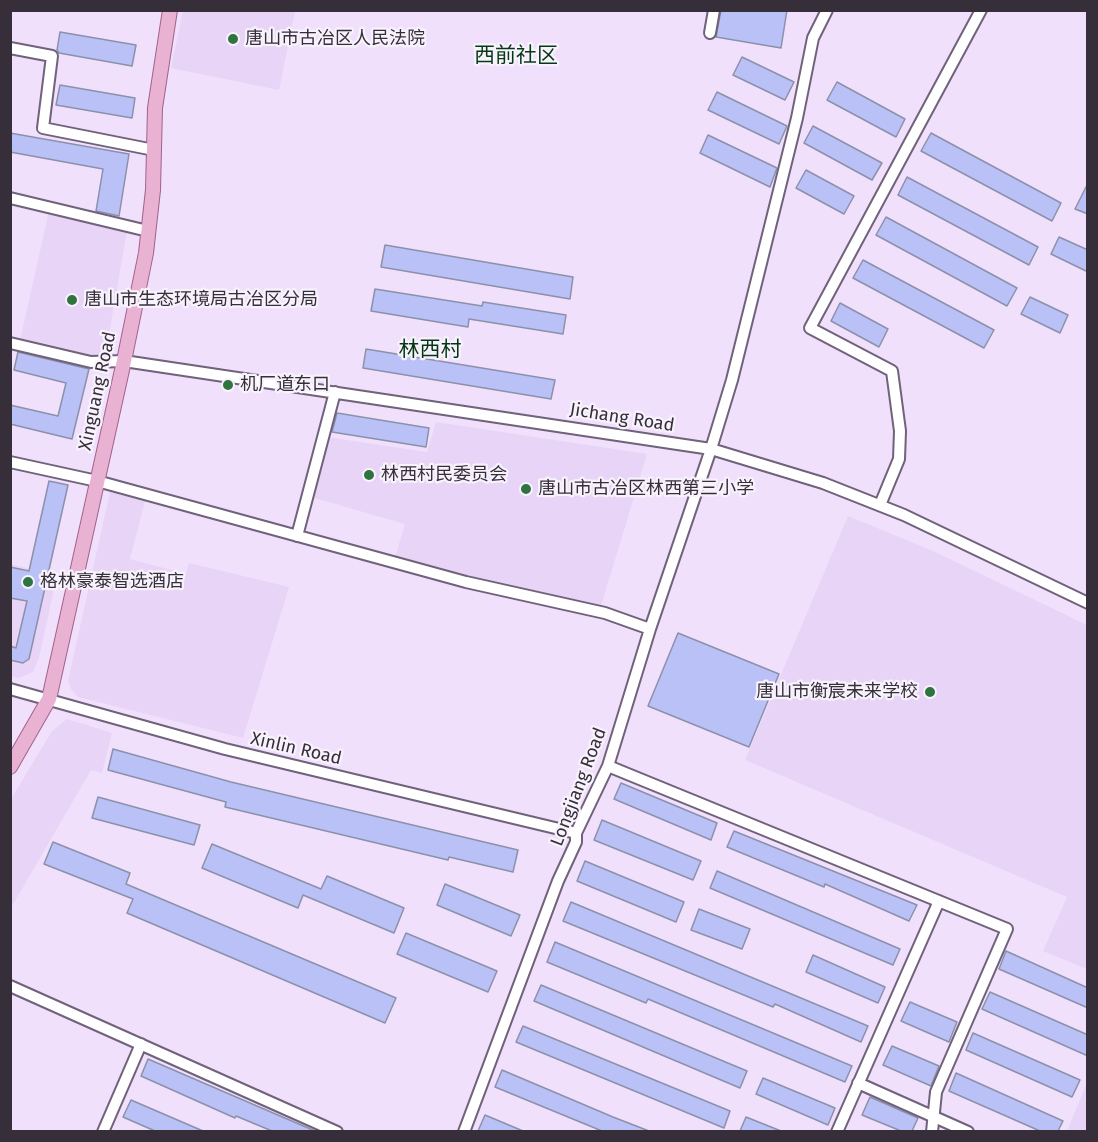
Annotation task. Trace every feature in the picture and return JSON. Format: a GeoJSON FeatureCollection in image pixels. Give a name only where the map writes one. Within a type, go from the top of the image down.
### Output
{"type":"FeatureCollection","features":[{"type":"Feature","properties":{"kind":"main road","name":"Xinguang Road"},"geometry":{"type":"LineString","coordinates":[[10,767],[50,699],[124,361],[148,231],[159,78],[170,10]]}},
{"type":"Feature","properties":{"kind":"street"},"geometry":{"type":"LineString","coordinates":[[710,33],[714,10]]}},
{"type":"Feature","properties":{"kind":"street","name":"Longjiang Road"},"geometry":{"type":"LineString","coordinates":[[464,1131],[554,891],[576,842],[576,833],[608,766],[650,629],[711,450],[732,380],[797,118],[813,38],[826,10]]}},
{"type":"Feature","properties":{"kind":"street"},"geometry":{"type":"LineString","coordinates":[[880,505],[898,459],[900,431],[892,371],[810,328],[980,11]]}},
{"type":"Feature","properties":{"kind":"street"},"geometry":{"type":"LineString","coordinates":[[10,48],[52,56],[43,128],[154,150]]}},
{"type":"Feature","properties":{"kind":"street"},"geometry":{"type":"LineString","coordinates":[[10,198],[148,231]]}},
{"type":"Feature","properties":{"kind":"street","name":"Jichang Road"},"geometry":{"type":"LineString","coordinates":[[10,343],[90,362],[124,361],[711,450],[823,483],[880,505],[1088,603]]}},
{"type":"Feature","properties":{"kind":"street"},"geometry":{"type":"LineString","coordinates":[[297,536],[335,392]]}},
{"type":"Feature","properties":{"kind":"street"},"geometry":{"type":"LineString","coordinates":[[10,462],[97,481],[466,582],[605,613],[650,629]]}},
{"type":"Feature","properties":{"kind":"street","name":"Xinlin Road"},"geometry":{"type":"LineString","coordinates":[[10,689],[225,749],[576,833]]}},
{"type":"Feature","properties":{"kind":"street"},"geometry":{"type":"LineString","coordinates":[[608,766],[1007,929],[936,1092],[932,1131]]}},
{"type":"Feature","properties":{"kind":"street"},"geometry":{"type":"LineString","coordinates":[[837,1131],[939,901]]}},
{"type":"Feature","properties":{"kind":"street"},"geometry":{"type":"LineString","coordinates":[[10,987],[335,1131]]}},
{"type":"Feature","properties":{"kind":"street"},"geometry":{"type":"LineString","coordinates":[[103,1131],[141,1044]]}},
{"type":"Feature","properties":{"kind":"street"},"geometry":{"type":"LineString","coordinates":[[858,1083],[968,1131]]}},
{"type":"Feature","properties":{"kind":"shaded area","name":"唐山市古冶区人民法院"},"geometry":{"type":"Polygon","coordinates":[[[183,11],[295,11],[279,90],[171,68],[183,11]]]}},
{"type":"Feature","properties":{"kind":"shaded area","name":"唐山市生态环境局古冶区分局"},"geometry":{"type":"Polygon","coordinates":[[[50,207],[128,225],[105,357],[94,357],[20,340],[50,207]]]}},
{"type":"Feature","properties":{"kind":"shaded area","name":"唐山市古冶区林西第三小学"},"geometry":{"type":"Polygon","coordinates":[[[436,422],[647,454],[600,609],[395,557],[405,524],[311,497],[327,437],[427,452],[436,422]]]}},
{"type":"Feature","properties":{"kind":"shaded area"},"geometry":{"type":"Polygon","coordinates":[[[110,492],[145,501],[130,559],[186,574],[189,563],[289,587],[243,738],[78,697],[71,689],[68,681],[110,492]]]}},
{"type":"Feature","properties":{"kind":"shaded area","name":"唐山市衡宸未来学校"},"geometry":{"type":"Polygon","coordinates":[[[848,516],[933,551],[1087,625],[1087,969],[1043,951],[1067,897],[745,760],[848,516]]]}},
{"type":"Feature","properties":{"kind":"shaded area"},"geometry":{"type":"Polygon","coordinates":[[[10,564],[57,575],[39,658],[33,672],[19,678],[11,676],[10,564]]]}},
{"type":"Feature","properties":{"kind":"shaded area"},"geometry":{"type":"Polygon","coordinates":[[[67,719],[112,733],[102,773],[91,770],[11,908],[11,799],[52,731],[67,719]]]}},
{"type":"Feature","properties":{"kind":"shaded area"},"geometry":{"type":"Polygon","coordinates":[[[1087,1083],[1087,1131],[1067,1131],[1087,1083]]]}},
{"type":"Feature","properties":{"kind":"building"},"geometry":{"type":"Polygon","coordinates":[[[721,10],[787,10],[781,48],[716,37],[721,10]]]}},
{"type":"Feature","properties":{"kind":"building"},"geometry":{"type":"Polygon","coordinates":[[[60,32],[136,45],[132,66],[59,53],[57,50],[60,32]]]}},
{"type":"Feature","properties":{"kind":"building"},"geometry":{"type":"Polygon","coordinates":[[[742,57],[794,82],[785,100],[733,75],[742,57]]]}},
{"type":"Feature","properties":{"kind":"building"},"geometry":{"type":"Polygon","coordinates":[[[837,82],[905,119],[896,137],[827,100],[837,82]]]}},
{"type":"Feature","properties":{"kind":"building"},"geometry":{"type":"Polygon","coordinates":[[[60,85],[135,98],[132,118],[56,105],[60,85]]]}},
{"type":"Feature","properties":{"kind":"building"},"geometry":{"type":"Polygon","coordinates":[[[717,92],[787,126],[779,144],[708,110],[717,92]]]}},
{"type":"Feature","properties":{"kind":"building"},"geometry":{"type":"Polygon","coordinates":[[[813,126],[882,163],[872,180],[804,143],[813,126]]]}},
{"type":"Feature","properties":{"kind":"building"},"geometry":{"type":"Polygon","coordinates":[[[10,133],[129,154],[119,216],[96,211],[103,169],[10,152],[10,133]]]}},
{"type":"Feature","properties":{"kind":"building"},"geometry":{"type":"Polygon","coordinates":[[[931,133],[1061,203],[1052,221],[921,151],[931,133]]]}},
{"type":"Feature","properties":{"kind":"building"},"geometry":{"type":"Polygon","coordinates":[[[708,135],[777,168],[770,187],[700,153],[708,135]]]}},
{"type":"Feature","properties":{"kind":"building"},"geometry":{"type":"Polygon","coordinates":[[[806,170],[854,196],[844,214],[796,188],[806,170]]]}},
{"type":"Feature","properties":{"kind":"building"},"geometry":{"type":"Polygon","coordinates":[[[907,177],[1038,247],[1029,265],[898,195],[907,177]]]}},
{"type":"Feature","properties":{"kind":"building"},"geometry":{"type":"Polygon","coordinates":[[[1088,183],[1088,214],[1075,209],[1088,183]]]}},
{"type":"Feature","properties":{"kind":"building"},"geometry":{"type":"Polygon","coordinates":[[[886,217],[1017,288],[1007,306],[876,235],[886,217]]]}},
{"type":"Feature","properties":{"kind":"building"},"geometry":{"type":"Polygon","coordinates":[[[1059,237],[1088,250],[1088,272],[1051,254],[1059,237]]]}},
{"type":"Feature","properties":{"kind":"building"},"geometry":{"type":"Polygon","coordinates":[[[385,245],[573,277],[570,299],[381,267],[385,245]]]}},
{"type":"Feature","properties":{"kind":"building"},"geometry":{"type":"Polygon","coordinates":[[[863,260],[994,330],[984,348],[853,278],[863,260]]]}},
{"type":"Feature","properties":{"kind":"building"},"geometry":{"type":"Polygon","coordinates":[[[375,289],[482,306],[483,302],[566,315],[563,334],[469,319],[468,327],[371,311],[375,289]]]}},
{"type":"Feature","properties":{"kind":"building"},"geometry":{"type":"Polygon","coordinates":[[[1030,297],[1068,315],[1060,333],[1021,314],[1030,297]]]}},
{"type":"Feature","properties":{"kind":"building"},"geometry":{"type":"Polygon","coordinates":[[[840,303],[888,329],[879,347],[831,321],[840,303]]]}},
{"type":"Feature","properties":{"kind":"building"},"geometry":{"type":"Polygon","coordinates":[[[366,349],[555,380],[551,399],[363,368],[366,349]]]}},
{"type":"Feature","properties":{"kind":"building"},"geometry":{"type":"Polygon","coordinates":[[[18,352],[89,369],[72,439],[10,424],[10,405],[58,416],[66,383],[14,370],[18,352]]]}},
{"type":"Feature","properties":{"kind":"building"},"geometry":{"type":"Polygon","coordinates":[[[337,413],[429,428],[426,447],[332,432],[337,413]]]}},
{"type":"Feature","properties":{"kind":"building"},"geometry":{"type":"Polygon","coordinates":[[[49,481],[68,485],[29,659],[23,663],[10,660],[10,646],[16,648],[27,601],[10,598],[10,567],[29,571],[49,481]]]}},
{"type":"Feature","properties":{"kind":"building"},"geometry":{"type":"Polygon","coordinates":[[[678,633],[779,674],[749,747],[648,706],[678,633]]]}},
{"type":"Feature","properties":{"kind":"building"},"geometry":{"type":"Polygon","coordinates":[[[113,749],[231,782],[518,850],[513,872],[449,857],[448,860],[225,807],[226,802],[108,770],[113,749]]]}},
{"type":"Feature","properties":{"kind":"building"},"geometry":{"type":"Polygon","coordinates":[[[621,783],[717,823],[711,840],[614,799],[621,783]]]}},
{"type":"Feature","properties":{"kind":"building"},"geometry":{"type":"Polygon","coordinates":[[[98,797],[200,825],[194,845],[92,818],[98,797]]]}},
{"type":"Feature","properties":{"kind":"building"},"geometry":{"type":"Polygon","coordinates":[[[602,820],[701,861],[693,880],[594,840],[602,820]]]}},
{"type":"Feature","properties":{"kind":"building"},"geometry":{"type":"Polygon","coordinates":[[[734,831],[917,905],[909,921],[825,884],[824,887],[727,847],[734,831]]]}},
{"type":"Feature","properties":{"kind":"building"},"geometry":{"type":"Polygon","coordinates":[[[53,842],[130,873],[126,884],[396,998],[385,1023],[127,913],[133,899],[44,864],[53,842]]]}},
{"type":"Feature","properties":{"kind":"building"},"geometry":{"type":"Polygon","coordinates":[[[212,844],[321,889],[327,876],[404,908],[394,933],[303,895],[298,908],[202,868],[212,844]]]}},
{"type":"Feature","properties":{"kind":"building"},"geometry":{"type":"Polygon","coordinates":[[[585,861],[684,902],[676,922],[577,881],[585,861]]]}},
{"type":"Feature","properties":{"kind":"building"},"geometry":{"type":"Polygon","coordinates":[[[717,871],[900,949],[893,965],[710,888],[717,871]]]}},
{"type":"Feature","properties":{"kind":"building"},"geometry":{"type":"Polygon","coordinates":[[[445,884],[520,915],[511,936],[437,905],[445,884]]]}},
{"type":"Feature","properties":{"kind":"building"},"geometry":{"type":"Polygon","coordinates":[[[571,902],[868,1026],[861,1042],[775,1004],[773,1007],[563,921],[571,902]]]}},
{"type":"Feature","properties":{"kind":"building"},"geometry":{"type":"Polygon","coordinates":[[[699,909],[750,929],[742,949],[691,930],[699,909]]]}},
{"type":"Feature","properties":{"kind":"building"},"geometry":{"type":"Polygon","coordinates":[[[406,933],[497,971],[488,992],[397,954],[406,933]]]}},
{"type":"Feature","properties":{"kind":"building"},"geometry":{"type":"Polygon","coordinates":[[[555,942],[852,1066],[845,1082],[648,999],[646,1003],[547,962],[555,942]]]}},
{"type":"Feature","properties":{"kind":"building"},"geometry":{"type":"Polygon","coordinates":[[[1006,951],[1088,988],[1088,1008],[999,969],[1006,951]]]}},
{"type":"Feature","properties":{"kind":"building"},"geometry":{"type":"Polygon","coordinates":[[[813,955],[885,987],[878,1003],[806,972],[813,955]]]}},
{"type":"Feature","properties":{"kind":"building"},"geometry":{"type":"Polygon","coordinates":[[[541,985],[747,1071],[740,1088],[534,1001],[541,985]]]}},
{"type":"Feature","properties":{"kind":"building"},"geometry":{"type":"Polygon","coordinates":[[[990,992],[1088,1035],[1088,1056],[982,1009],[990,992]]]}},
{"type":"Feature","properties":{"kind":"building"},"geometry":{"type":"Polygon","coordinates":[[[910,1002],[957,1022],[949,1042],[901,1021],[910,1002]]]}},
{"type":"Feature","properties":{"kind":"building"},"geometry":{"type":"Polygon","coordinates":[[[523,1026],[730,1111],[724,1128],[516,1042],[523,1026]]]}},
{"type":"Feature","properties":{"kind":"building"},"geometry":{"type":"Polygon","coordinates":[[[973,1033],[1080,1080],[1072,1097],[966,1050],[973,1033]]]}},
{"type":"Feature","properties":{"kind":"building"},"geometry":{"type":"Polygon","coordinates":[[[892,1046],[939,1066],[931,1086],[883,1065],[892,1046]]]}},
{"type":"Feature","properties":{"kind":"building"},"geometry":{"type":"Polygon","coordinates":[[[148,1059],[315,1131],[272,1131],[236,1116],[235,1118],[141,1076],[148,1059]]]}},
{"type":"Feature","properties":{"kind":"building"},"geometry":{"type":"Polygon","coordinates":[[[502,1070],[649,1131],[602,1131],[495,1087],[502,1070]]]}},
{"type":"Feature","properties":{"kind":"building"},"geometry":{"type":"Polygon","coordinates":[[[956,1073],[1063,1121],[1058,1131],[1040,1131],[949,1091],[956,1073]]]}},
{"type":"Feature","properties":{"kind":"building"},"geometry":{"type":"Polygon","coordinates":[[[763,1078],[835,1108],[828,1125],[756,1094],[763,1078]]]}},
{"type":"Feature","properties":{"kind":"building"},"geometry":{"type":"Polygon","coordinates":[[[870,1097],[918,1118],[912,1131],[901,1131],[862,1115],[870,1097]]]}},
{"type":"Feature","properties":{"kind":"building"},"geometry":{"type":"Polygon","coordinates":[[[131,1100],[203,1131],[155,1131],[123,1117],[131,1100]]]}},
{"type":"Feature","properties":{"kind":"building"},"geometry":{"type":"Polygon","coordinates":[[[485,1115],[523,1131],[478,1131],[485,1115]]]}},
{"type":"Feature","properties":{"kind":"building"},"geometry":{"type":"Polygon","coordinates":[[[746,1117],[781,1131],[740,1131],[746,1117]]]}},
{"type":"Feature","properties":{"kind":"place","name":"唐山市古冶区人民法院"},"geometry":{"type":"Point","coordinates":[233,39]}},
{"type":"Feature","properties":{"kind":"place","name":"唐山市生态环境局古冶区分局"},"geometry":{"type":"Point","coordinates":[72,300]}},
{"type":"Feature","properties":{"kind":"place","name":"机厂道东口"},"geometry":{"type":"Point","coordinates":[228,385]}},
{"type":"Feature","properties":{"kind":"place","name":"林西村民委员会"},"geometry":{"type":"Point","coordinates":[369,475]}},
{"type":"Feature","properties":{"kind":"place","name":"唐山市古冶区林西第三小学"},"geometry":{"type":"Point","coordinates":[526,489]}},
{"type":"Feature","properties":{"kind":"place","name":"格林豪泰智选酒店"},"geometry":{"type":"Point","coordinates":[28,582]}},
{"type":"Feature","properties":{"kind":"place","name":"唐山市衡宸未来学校"},"geometry":{"type":"Point","coordinates":[930,692]}},
{"type":"Feature","properties":{"kind":"district","name":"西前社区"},"geometry":{"type":"Point","coordinates":[516,56]}},
{"type":"Feature","properties":{"kind":"district","name":"林西村"},"geometry":{"type":"Point","coordinates":[430,350]}}]}
